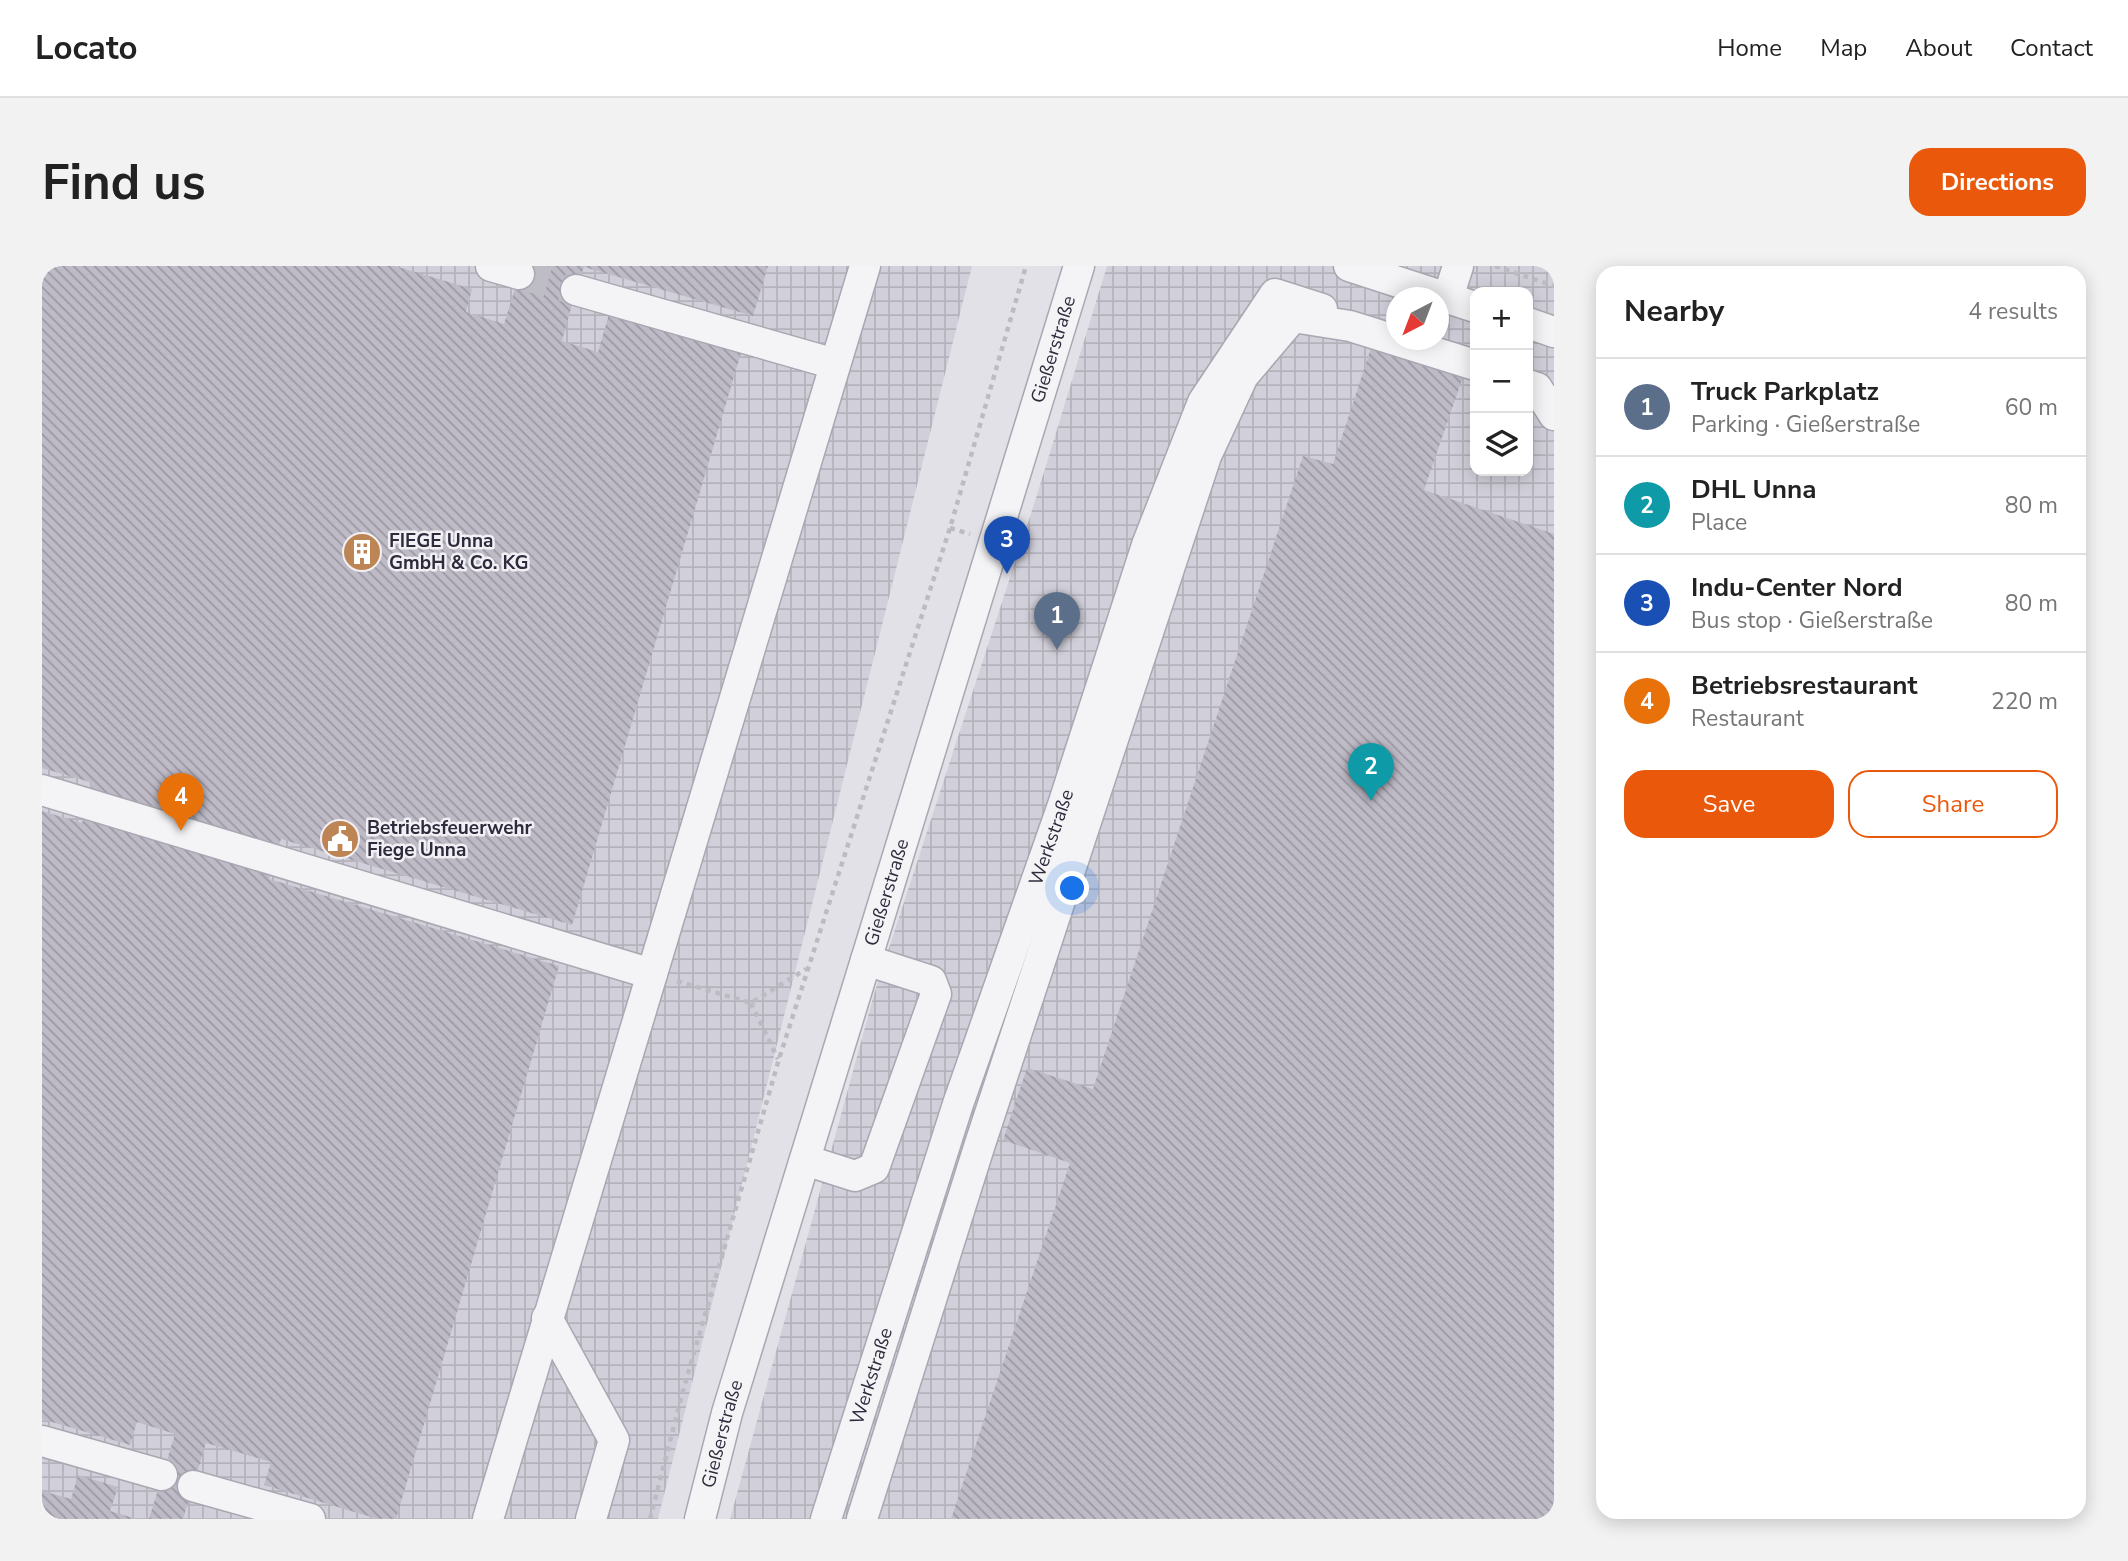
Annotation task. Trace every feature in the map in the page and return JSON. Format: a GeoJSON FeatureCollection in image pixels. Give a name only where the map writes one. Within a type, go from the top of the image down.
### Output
{"type":"FeatureCollection","features":[{"type":"Feature","properties":{"kind":"street"},"geometry":{"type":"LineString","coordinates":[[488,1519],[865,266]]}},
{"type":"Feature","properties":{"kind":"street","name":"Gießerstraße"},"geometry":{"type":"LineString","coordinates":[[700,1519],[727,1413],[1079,266]]}},
{"type":"Feature","properties":{"kind":"street"},"geometry":{"type":"LineString","coordinates":[[1349,266],[1462,302],[1458,266]]}},
{"type":"Feature","properties":{"kind":"street"},"geometry":{"type":"LineString","coordinates":[[576,290],[835,364]]}},
{"type":"Feature","properties":{"kind":"street","name":"Werkstraße"},"geometry":{"type":"LineString","coordinates":[[826,1519],[958,1104],[1062,808],[1147,545],[1203,402],[1275,294],[1386,328]]}},
{"type":"Feature","properties":{"kind":"street"},"geometry":{"type":"LineString","coordinates":[[862,1519],[980,1144],[1206,456],[1243,376],[1293,317],[1350,326],[1470,363]]}},
{"type":"Feature","properties":{"kind":"street"},"geometry":{"type":"LineString","coordinates":[[1533,325],[1554,332]]}},
{"type":"Feature","properties":{"kind":"street"},"geometry":{"type":"LineString","coordinates":[[1449,347],[1470,353]]}},
{"type":"Feature","properties":{"kind":"street"},"geometry":{"type":"LineString","coordinates":[[1541,380],[1537,388],[1554,415]]}},
{"type":"Feature","properties":{"kind":"street"},"geometry":{"type":"LineString","coordinates":[[42,790],[652,974]]}},
{"type":"Feature","properties":{"kind":"street"},"geometry":{"type":"LineString","coordinates":[[805,1160],[855,1176],[874,1168],[936,993],[931,981],[866,960]]}},
{"type":"Feature","properties":{"kind":"street"},"geometry":{"type":"LineString","coordinates":[[547,1318],[614,1440],[591,1519]]}},
{"type":"Feature","properties":{"kind":"street"},"geometry":{"type":"LineString","coordinates":[[42,1441],[162,1475]]}},
{"type":"Feature","properties":{"kind":"street"},"geometry":{"type":"LineString","coordinates":[[194,1486],[310,1519]]}},
{"type":"Feature","properties":{"kind":"path"},"geometry":{"type":"LineString","coordinates":[[650,1519],[683,1391],[779,1059],[950,528],[1026,266]]}},
{"type":"Feature","properties":{"kind":"path"},"geometry":{"type":"LineString","coordinates":[[1497,266],[1554,286]]}},
{"type":"Feature","properties":{"kind":"path"},"geometry":{"type":"LineString","coordinates":[[751,1003],[807,968]]}},
{"type":"Feature","properties":{"kind":"path"},"geometry":{"type":"LineString","coordinates":[[652,974],[751,1003],[779,1059]]}},
{"type":"Feature","properties":{"kind":"shaded area"},"geometry":{"type":"Polygon","coordinates":[[[42,266],[972,266],[658,1519],[42,1519],[42,266]]]}},
{"type":"Feature","properties":{"kind":"shaded area"},"geometry":{"type":"Polygon","coordinates":[[[1107,266],[1554,266],[1554,1519],[730,1519],[875,991],[1036,498],[1107,266]]]}},
{"type":"Feature","properties":{"kind":"building"},"geometry":{"type":"Polygon","coordinates":[[[42,266],[395,266],[472,289],[466,312],[504,324],[522,266],[768,266],[753,316],[584,267],[576,290],[562,341],[598,352],[609,314],[741,353],[572,925],[281,839],[269,879],[559,966],[396,1519],[378,1519],[264,1485],[271,1462],[206,1443],[183,1519],[149,1519],[175,1434],[137,1422],[130,1445],[42,1419],[42,811],[82,823],[93,783],[42,768],[42,266]]]}},
{"type":"Feature","properties":{"kind":"building"},"geometry":{"type":"Polygon","coordinates":[[[1372,345],[1465,371],[1424,490],[1554,534],[1554,1519],[951,1519],[1070,1163],[1003,1140],[1027,1068],[1093,1089],[1303,456],[1333,464],[1372,345]]]}},
{"type":"Feature","properties":{"kind":"building"},"geometry":{"type":"Polygon","coordinates":[[[78,1475],[118,1487],[110,1511],[137,1519],[42,1519],[42,1491],[71,1499],[78,1475]]]}},
{"type":"Feature","properties":{"kind":"tunnel"},"geometry":{"type":"LineString","coordinates":[[519,274],[576,290]]}},
{"type":"Feature","properties":{"kind":"place","name":"FIEGE Unna GmbH & Co. KG"},"geometry":{"type":"Point","coordinates":[362,552]}},
{"type":"Feature","properties":{"kind":"place","name":"Indu-Center Nord"},"geometry":{"type":"Point","coordinates":[1007,574]}},
{"type":"Feature","properties":{"kind":"place","name":"Truck Parkplatz"},"geometry":{"type":"Point","coordinates":[1057,650]}},
{"type":"Feature","properties":{"kind":"place","name":"DHL Unna"},"geometry":{"type":"Point","coordinates":[1371,801]}},
{"type":"Feature","properties":{"kind":"place","name":"Betriebsrestaurant"},"geometry":{"type":"Point","coordinates":[181,831]}},
{"type":"Feature","properties":{"kind":"place","name":"Betriebsfeuerwehr Fiege Unna"},"geometry":{"type":"Point","coordinates":[340,839]}}]}
